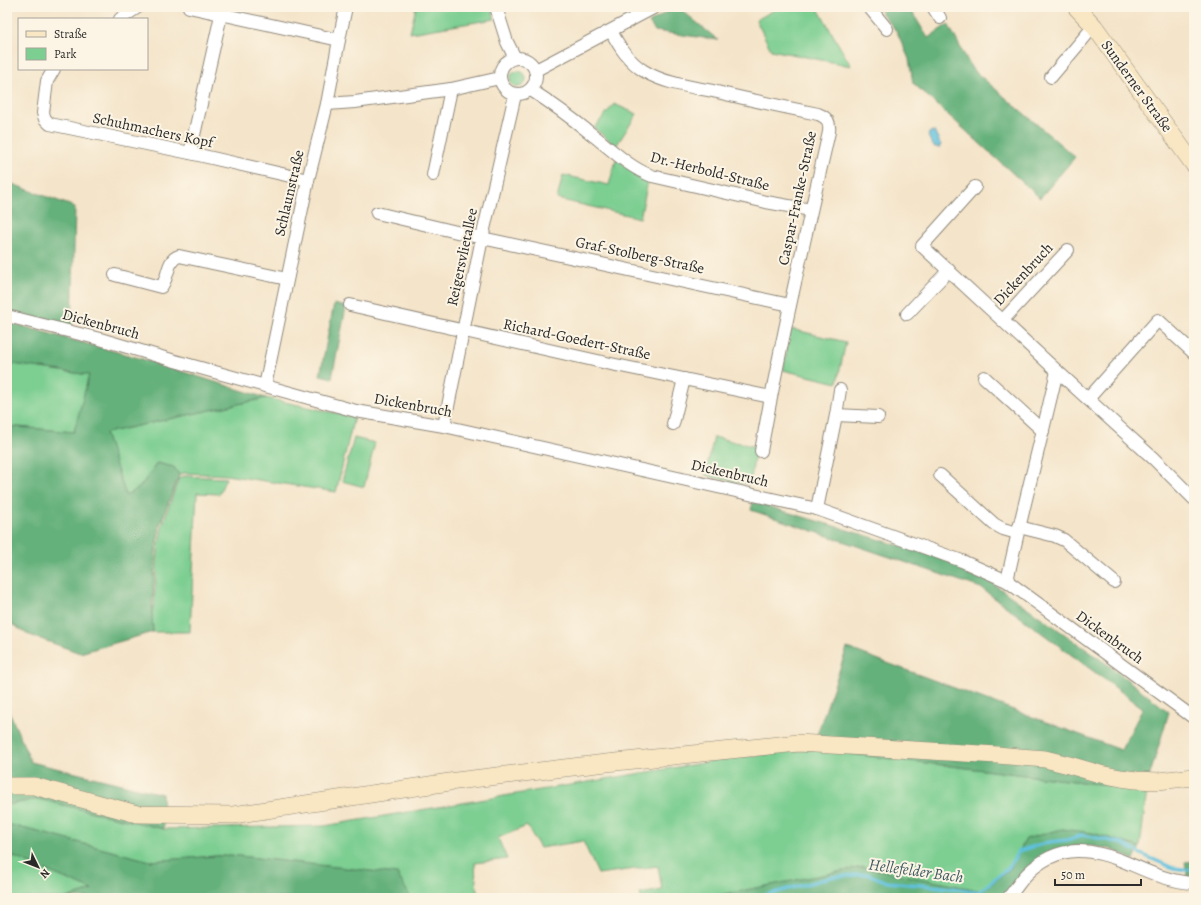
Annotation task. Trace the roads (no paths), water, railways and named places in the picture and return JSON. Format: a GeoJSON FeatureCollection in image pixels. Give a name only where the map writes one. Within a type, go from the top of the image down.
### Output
{"type":"FeatureCollection","features":[{"type":"Feature","properties":{"kind":"main road","name":"Sunderner Straße"},"geometry":{"type":"LineString","coordinates":[[1076,7],[1094,26],[1194,165]]}},
{"type":"Feature","properties":{"kind":"main road"},"geometry":{"type":"LineString","coordinates":[[7,786],[34,786],[138,814],[232,815],[456,781],[614,762],[798,743],[1044,759],[1121,778],[1148,781],[1194,777]]}},
{"type":"Feature","properties":{"kind":"street"},"geometry":{"type":"LineString","coordinates":[[122,18],[138,7]]}},
{"type":"Feature","properties":{"kind":"street"},"geometry":{"type":"LineString","coordinates":[[189,7],[339,40]]}},
{"type":"Feature","properties":{"kind":"street","name":"Schlaunstraße"},"geometry":{"type":"LineString","coordinates":[[265,386],[308,180],[327,104],[346,7]]}},
{"type":"Feature","properties":{"kind":"street"},"geometry":{"type":"LineString","coordinates":[[496,7],[507,42],[515,58]]}},
{"type":"Feature","properties":{"kind":"street"},"geometry":{"type":"LineString","coordinates":[[536,70],[655,7]]}},
{"type":"Feature","properties":{"kind":"street"},"geometry":{"type":"LineString","coordinates":[[869,7],[887,29]]}},
{"type":"Feature","properties":{"kind":"street"},"geometry":{"type":"LineString","coordinates":[[933,7],[940,18]]}},
{"type":"Feature","properties":{"kind":"street"},"geometry":{"type":"LineString","coordinates":[[190,153],[221,14]]}},
{"type":"Feature","properties":{"kind":"street","name":"Sunderner Straße"},"geometry":{"type":"LineString","coordinates":[[1051,77],[1094,26]]}},
{"type":"Feature","properties":{"kind":"street","name":"Caspar-Franke-Straße"},"geometry":{"type":"LineString","coordinates":[[611,31],[622,50],[632,61],[644,71],[662,79],[694,88],[810,112],[824,116],[828,120],[829,132],[790,305],[761,451]]}},
{"type":"Feature","properties":{"kind":"street"},"geometry":{"type":"LineString","coordinates":[[515,58],[528,60],[536,70],[537,78],[532,90],[522,95],[515,95],[506,91],[501,83],[500,78],[502,68],[505,63],[515,58]]}},
{"type":"Feature","properties":{"kind":"street","name":"Schuhmachers Kopf"},"geometry":{"type":"LineString","coordinates":[[54,70],[48,81],[43,113],[45,119],[50,124],[190,153],[308,180]]}},
{"type":"Feature","properties":{"kind":"street"},"geometry":{"type":"LineString","coordinates":[[327,104],[355,102],[451,88],[500,78]]}},
{"type":"Feature","properties":{"kind":"street"},"geometry":{"type":"LineString","coordinates":[[433,175],[451,88]]}},
{"type":"Feature","properties":{"kind":"street","name":"Dr.-Herbold-Straße"},"geometry":{"type":"LineString","coordinates":[[532,90],[561,109],[623,159],[642,172],[652,176],[759,201],[811,210]]}},
{"type":"Feature","properties":{"kind":"street","name":"Reigersvlietallee"},"geometry":{"type":"LineString","coordinates":[[444,426],[462,331],[515,95]]}},
{"type":"Feature","properties":{"kind":"street","name":"Dickenbruch"},"geometry":{"type":"LineString","coordinates":[[975,187],[922,246],[1194,499]]}},
{"type":"Feature","properties":{"kind":"street","name":"Graf-Stolberg-Straße"},"geometry":{"type":"LineString","coordinates":[[377,213],[482,238],[790,305]]}},
{"type":"Feature","properties":{"kind":"street","name":"Dickenbruch"},"geometry":{"type":"LineString","coordinates":[[1002,320],[1068,250]]}},
{"type":"Feature","properties":{"kind":"street"},"geometry":{"type":"LineString","coordinates":[[115,275],[160,287],[164,283],[174,258],[179,256],[287,279]]}},
{"type":"Feature","properties":{"kind":"street"},"geometry":{"type":"LineString","coordinates":[[907,314],[949,270]]}},
{"type":"Feature","properties":{"kind":"street","name":"Richard-Goedert-Straße"},"geometry":{"type":"LineString","coordinates":[[350,305],[462,331],[771,397]]}},
{"type":"Feature","properties":{"kind":"street","name":"Dickenbruch"},"geometry":{"type":"LineString","coordinates":[[7,316],[100,339],[356,411],[444,426],[817,509],[962,561],[1007,581],[1194,718]]}},
{"type":"Feature","properties":{"kind":"street"},"geometry":{"type":"LineString","coordinates":[[1088,399],[1158,320],[1194,353]]}},
{"type":"Feature","properties":{"kind":"street"},"geometry":{"type":"LineString","coordinates":[[1007,581],[1057,371]]}},
{"type":"Feature","properties":{"kind":"street"},"geometry":{"type":"LineString","coordinates":[[984,377],[1043,431]]}},
{"type":"Feature","properties":{"kind":"street"},"geometry":{"type":"LineString","coordinates":[[673,424],[684,379]]}},
{"type":"Feature","properties":{"kind":"street"},"geometry":{"type":"LineString","coordinates":[[817,509],[840,390]]}},
{"type":"Feature","properties":{"kind":"street"},"geometry":{"type":"LineString","coordinates":[[836,415],[878,417]]}},
{"type":"Feature","properties":{"kind":"street"},"geometry":{"type":"LineString","coordinates":[[940,475],[994,524],[1003,529],[1055,536],[1064,540],[1114,582]]}},
{"type":"Feature","properties":{"kind":"street"},"geometry":{"type":"LineString","coordinates":[[1008,898],[1027,874],[1044,860],[1059,854],[1079,850],[1105,854],[1161,877],[1194,883]]}},
{"type":"Feature","properties":{"kind":"water"},"geometry":{"type":"Polygon","coordinates":[[[932,131],[934,131],[941,144],[940,147],[935,147],[931,143],[928,136],[932,131]]]}},
{"type":"Feature","properties":{"kind":"waterway","name":"Hellefelder Bach"},"geometry":{"type":"LineString","coordinates":[[755,898],[832,877],[868,874],[887,882],[979,892],[1008,868],[1019,851],[1049,842],[1067,840],[1082,835],[1121,843],[1141,854],[1173,868],[1194,869]]}}]}
